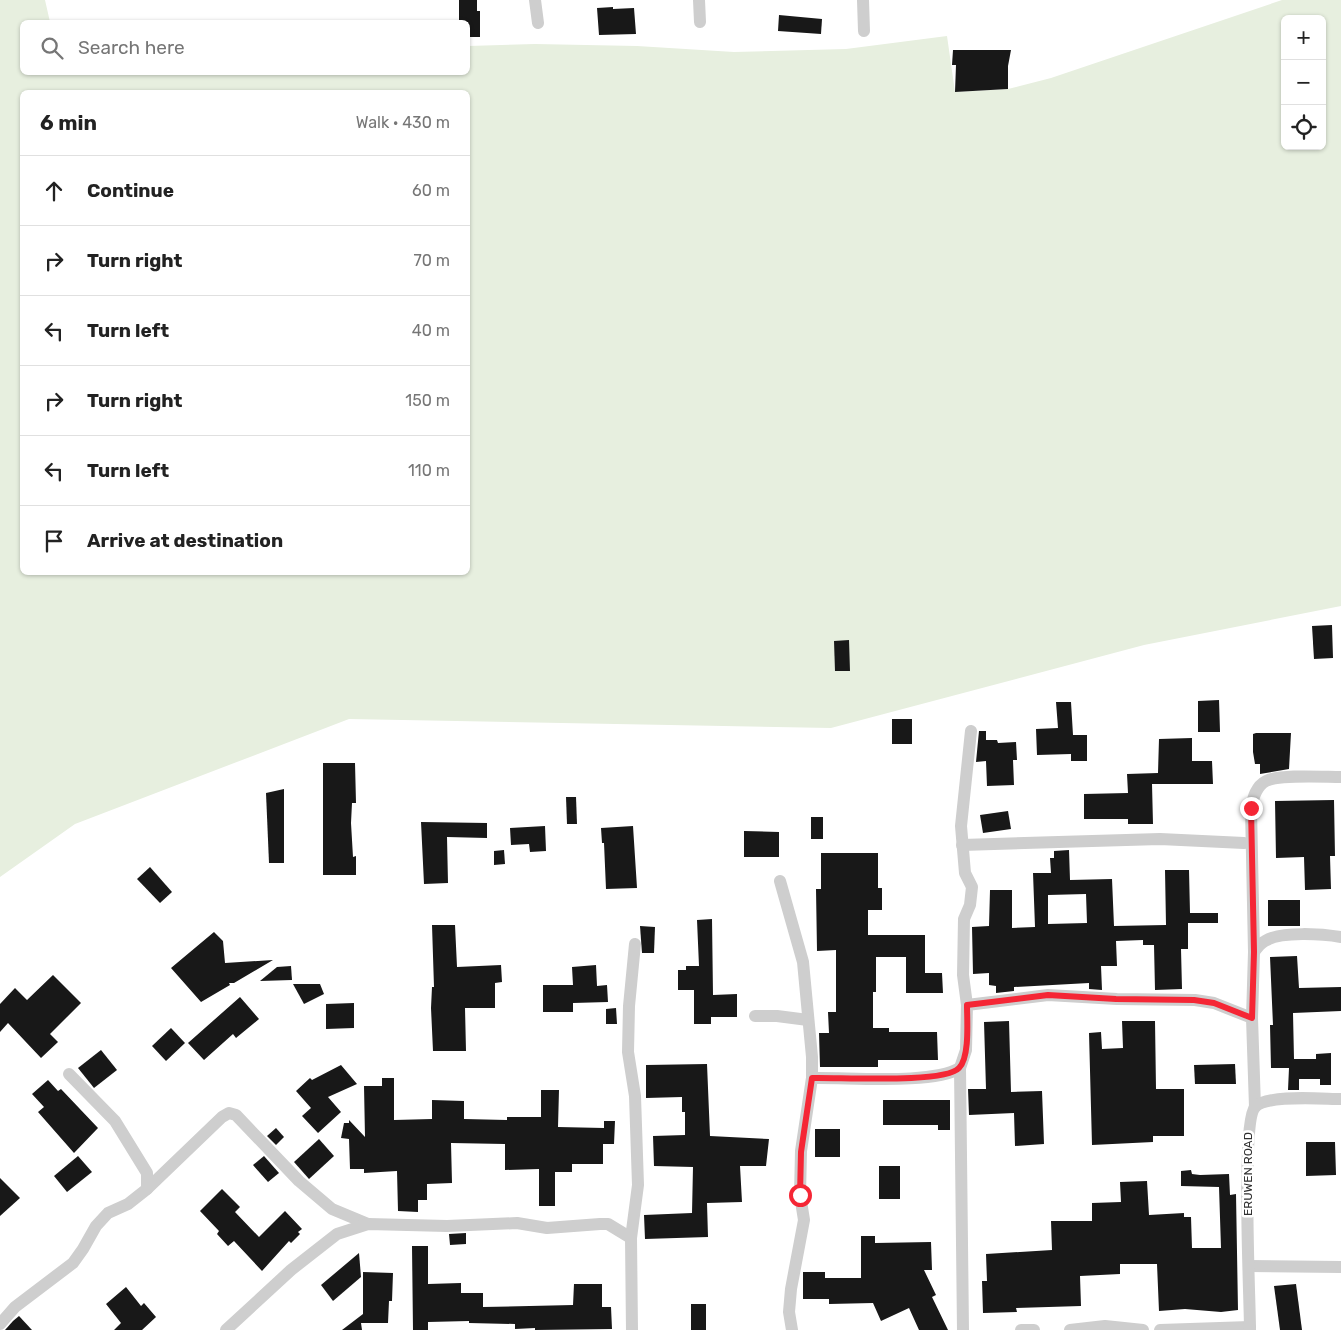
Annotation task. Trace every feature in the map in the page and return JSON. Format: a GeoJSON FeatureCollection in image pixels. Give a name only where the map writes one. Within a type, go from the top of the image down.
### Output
{"type":"FeatureCollection","features":[{"type":"Feature","properties":{"kind":"street"},"geometry":{"type":"LineString","coordinates":[[535,0],[538,23]]}},
{"type":"Feature","properties":{"kind":"street"},"geometry":{"type":"LineString","coordinates":[[699,0],[700,22]]}},
{"type":"Feature","properties":{"kind":"street"},"geometry":{"type":"LineString","coordinates":[[863,0],[864,31]]}},
{"type":"Feature","properties":{"kind":"street"},"geometry":{"type":"LineString","coordinates":[[963,1330],[960,1068],[966,1050],[967,1005],[963,975],[964,918],[970,906],[972,887],[965,873],[961,826],[971,732]]}},
{"type":"Feature","properties":{"kind":"street","name":"ERUWEN ROAD"},"geometry":{"type":"LineString","coordinates":[[1250,1329],[1248,1149],[1249,1123],[1255,1107],[1252,1018],[1254,952],[1251,808],[1258,787],[1265,781],[1276,778],[1341,776]]}},
{"type":"Feature","properties":{"kind":"street"},"geometry":{"type":"LineString","coordinates":[[962,845],[1160,839],[1244,843]]}},
{"type":"Feature","properties":{"kind":"street"},"geometry":{"type":"LineString","coordinates":[[780,881],[803,962],[812,1078],[801,1152],[800,1195],[804,1220],[791,1289],[790,1312],[792,1330]]}},
{"type":"Feature","properties":{"kind":"street"},"geometry":{"type":"LineString","coordinates":[[1254,952],[1264,941],[1278,936],[1329,935],[1341,937]]}},
{"type":"Feature","properties":{"kind":"street"},"geometry":{"type":"LineString","coordinates":[[632,1330],[631,1238],[638,1185],[634,1096],[628,1052],[629,1006],[635,944]]}},
{"type":"Feature","properties":{"kind":"street"},"geometry":{"type":"LineString","coordinates":[[967,1005],[1048,995],[1116,999],[1194,1000],[1214,1003],[1252,1018]]}},
{"type":"Feature","properties":{"kind":"street"},"geometry":{"type":"LineString","coordinates":[[755,1016],[777,1016],[808,1020]]}},
{"type":"Feature","properties":{"kind":"street"},"geometry":{"type":"LineString","coordinates":[[812,1078],[919,1078],[950,1074],[960,1068]]}},
{"type":"Feature","properties":{"kind":"street"},"geometry":{"type":"LineString","coordinates":[[69,1074],[115,1121],[147,1174],[147,1189]]}},
{"type":"Feature","properties":{"kind":"street"},"geometry":{"type":"LineString","coordinates":[[1255,1107],[1268,1099],[1341,1099]]}},
{"type":"Feature","properties":{"kind":"street"},"geometry":{"type":"LineString","coordinates":[[0,1324],[15,1307],[73,1263],[96,1226],[108,1213],[128,1204],[147,1189],[222,1116],[229,1113],[236,1114],[299,1181],[332,1209],[368,1224]]}},
{"type":"Feature","properties":{"kind":"street"},"geometry":{"type":"LineString","coordinates":[[226,1330],[291,1270],[337,1234],[368,1224],[447,1226],[517,1223],[547,1228],[608,1224],[631,1238]]}},
{"type":"Feature","properties":{"kind":"street"},"geometry":{"type":"LineString","coordinates":[[1249,1266],[1341,1267]]}},
{"type":"Feature","properties":{"kind":"street"},"geometry":{"type":"LineString","coordinates":[[1070,1330],[1105,1326],[1142,1330]]}},
{"type":"Feature","properties":{"kind":"street"},"geometry":{"type":"LineString","coordinates":[[1160,1330],[1250,1329]]}},
{"type":"Feature","properties":{"kind":"street"},"geometry":{"type":"LineString","coordinates":[[1021,1330],[1034,1330]]}},
{"type":"Feature","properties":{"kind":"green space"},"geometry":{"type":"Polygon","coordinates":[[[0,0],[45,0],[50,20],[20,20],[20,75],[470,75],[470,46],[535,44],[637,46],[734,52],[846,49],[947,36],[955,92],[1008,89],[1051,78],[1282,0],[1341,0],[1341,606],[1144,645],[831,728],[349,719],[75,824],[0,877],[0,0]]]}},
{"type":"Feature","properties":{"kind":"building"},"geometry":{"type":"Polygon","coordinates":[[[459,0],[477,0],[477,11],[480,11],[480,37],[470,37],[470,20],[459,20],[459,0]]]}},
{"type":"Feature","properties":{"kind":"building"},"geometry":{"type":"Polygon","coordinates":[[[613,7],[613,9],[634,8],[636,34],[599,35],[597,8],[613,7]]]}},
{"type":"Feature","properties":{"kind":"building"},"geometry":{"type":"Polygon","coordinates":[[[779,15],[822,19],[821,34],[778,31],[779,15]]]}},
{"type":"Feature","properties":{"kind":"building"},"geometry":{"type":"Polygon","coordinates":[[[953,50],[1011,50],[1008,66],[1008,89],[955,92],[956,65],[952,65],[953,50]]]}},
{"type":"Feature","properties":{"kind":"building"},"geometry":{"type":"Polygon","coordinates":[[[1332,625],[1333,658],[1314,659],[1312,626],[1332,625]]]}},
{"type":"Feature","properties":{"kind":"building"},"geometry":{"type":"Polygon","coordinates":[[[849,640],[850,671],[835,671],[834,641],[849,640]]]}},
{"type":"Feature","properties":{"kind":"building"},"geometry":{"type":"Polygon","coordinates":[[[1219,700],[1220,732],[1198,732],[1198,701],[1219,700]]]}},
{"type":"Feature","properties":{"kind":"building"},"geometry":{"type":"Polygon","coordinates":[[[1056,702],[1071,702],[1073,735],[1087,735],[1087,761],[1071,761],[1071,754],[1037,755],[1036,729],[1058,728],[1056,702]]]}},
{"type":"Feature","properties":{"kind":"building"},"geometry":{"type":"Polygon","coordinates":[[[892,719],[912,719],[912,744],[892,744],[892,719]]]}},
{"type":"Feature","properties":{"kind":"building"},"geometry":{"type":"Polygon","coordinates":[[[979,731],[986,731],[986,740],[997,740],[998,743],[1016,742],[1017,760],[1013,760],[1014,785],[987,786],[986,761],[976,762],[979,731]]]}},
{"type":"Feature","properties":{"kind":"building"},"geometry":{"type":"Polygon","coordinates":[[[1291,733],[1289,769],[1260,774],[1260,764],[1255,764],[1253,752],[1253,734],[1291,733]]]}},
{"type":"Feature","properties":{"kind":"building"},"geometry":{"type":"Polygon","coordinates":[[[1192,738],[1192,761],[1212,761],[1213,784],[1152,784],[1153,824],[1128,824],[1128,819],[1084,819],[1084,794],[1128,793],[1127,774],[1158,773],[1159,739],[1192,738]]]}},
{"type":"Feature","properties":{"kind":"building"},"geometry":{"type":"Polygon","coordinates":[[[323,763],[355,763],[356,803],[352,803],[351,823],[353,857],[356,856],[356,875],[323,875],[323,763]]]}},
{"type":"Feature","properties":{"kind":"building"},"geometry":{"type":"Polygon","coordinates":[[[284,789],[284,863],[269,863],[266,793],[284,789]]]}},
{"type":"Feature","properties":{"kind":"building"},"geometry":{"type":"Polygon","coordinates":[[[566,797],[576,797],[577,824],[567,824],[566,797]]]}},
{"type":"Feature","properties":{"kind":"building"},"geometry":{"type":"Polygon","coordinates":[[[1334,800],[1335,856],[1330,856],[1331,889],[1305,890],[1304,857],[1276,858],[1275,801],[1334,800]]]}},
{"type":"Feature","properties":{"kind":"building"},"geometry":{"type":"Polygon","coordinates":[[[1008,811],[1011,829],[983,833],[980,815],[1008,811]]]}},
{"type":"Feature","properties":{"kind":"building"},"geometry":{"type":"Polygon","coordinates":[[[811,817],[823,817],[823,839],[811,839],[811,817]]]}},
{"type":"Feature","properties":{"kind":"building"},"geometry":{"type":"Polygon","coordinates":[[[421,822],[487,823],[487,838],[447,837],[448,883],[424,884],[421,822]]]}},
{"type":"Feature","properties":{"kind":"building"},"geometry":{"type":"Polygon","coordinates":[[[545,826],[546,851],[530,852],[529,844],[511,845],[510,828],[545,826]]]}},
{"type":"Feature","properties":{"kind":"building"},"geometry":{"type":"Polygon","coordinates":[[[633,826],[637,888],[606,889],[604,843],[602,843],[601,828],[633,826]]]}},
{"type":"Feature","properties":{"kind":"building"},"geometry":{"type":"Polygon","coordinates":[[[744,831],[779,832],[779,857],[744,857],[744,831]]]}},
{"type":"Feature","properties":{"kind":"building"},"geometry":{"type":"Polygon","coordinates":[[[504,850],[505,864],[494,865],[494,851],[504,850]]]}},
{"type":"Feature","properties":{"kind":"building"},"geometry":{"type":"Polygon","coordinates":[[[1069,850],[1070,880],[1112,879],[1114,926],[1166,925],[1165,870],[1189,870],[1190,913],[1218,913],[1218,923],[1188,923],[1188,949],[1181,949],[1182,989],[1155,990],[1154,945],[1143,945],[1143,940],[1116,941],[1117,966],[1101,966],[1102,990],[1089,989],[1089,983],[1014,987],[1014,991],[996,993],[996,986],[989,985],[989,973],[973,974],[972,927],[989,926],[990,890],[1012,890],[1012,928],[1035,927],[1033,873],[1051,873],[1050,858],[1054,858],[1054,851],[1069,850]],[[1086,894],[1048,895],[1048,924],[1087,923],[1086,894]]]}},
{"type":"Feature","properties":{"kind":"building"},"geometry":{"type":"Polygon","coordinates":[[[821,853],[878,853],[878,888],[882,888],[882,910],[868,910],[868,935],[925,935],[925,973],[942,973],[943,993],[906,993],[906,957],[876,957],[876,992],[873,992],[873,1028],[889,1028],[889,1032],[937,1032],[938,1060],[878,1060],[878,1067],[820,1067],[819,1033],[829,1033],[828,1012],[836,1012],[836,950],[817,951],[816,889],[821,889],[821,853]]]}},
{"type":"Feature","properties":{"kind":"building"},"geometry":{"type":"Polygon","coordinates":[[[150,867],[172,892],[160,903],[137,879],[150,867]]]}},
{"type":"Feature","properties":{"kind":"building"},"geometry":{"type":"Polygon","coordinates":[[[1268,900],[1300,900],[1300,926],[1268,926],[1268,900]]]}},
{"type":"Feature","properties":{"kind":"building"},"geometry":{"type":"Polygon","coordinates":[[[712,919],[713,995],[737,994],[737,1017],[711,1017],[711,1024],[694,1024],[694,990],[678,990],[678,970],[686,970],[686,966],[699,966],[697,920],[712,919]]]}},
{"type":"Feature","properties":{"kind":"building"},"geometry":{"type":"Polygon","coordinates":[[[432,925],[455,925],[457,967],[501,965],[502,982],[495,983],[495,1008],[465,1008],[466,1051],[433,1051],[431,1008],[432,987],[434,987],[432,925]]]}},
{"type":"Feature","properties":{"kind":"building"},"geometry":{"type":"Polygon","coordinates":[[[640,926],[655,927],[654,953],[642,953],[640,926]]]}},
{"type":"Feature","properties":{"kind":"building"},"geometry":{"type":"Polygon","coordinates":[[[214,932],[223,941],[225,963],[273,960],[234,983],[229,983],[230,985],[201,1002],[171,968],[214,932]]]}},
{"type":"Feature","properties":{"kind":"building"},"geometry":{"type":"Polygon","coordinates":[[[1297,956],[1299,988],[1341,987],[1341,1011],[1293,1013],[1294,1059],[1316,1059],[1316,1054],[1331,1053],[1331,1085],[1320,1085],[1320,1079],[1299,1079],[1299,1090],[1288,1090],[1289,1068],[1271,1068],[1270,1025],[1273,1025],[1270,957],[1297,956]]]}},
{"type":"Feature","properties":{"kind":"building"},"geometry":{"type":"Polygon","coordinates":[[[596,965],[597,986],[607,985],[608,1002],[573,1003],[573,1012],[543,1012],[543,985],[573,985],[572,967],[596,965]]]}},
{"type":"Feature","properties":{"kind":"building"},"geometry":{"type":"Polygon","coordinates":[[[291,966],[292,980],[260,981],[277,967],[291,966]]]}},
{"type":"Feature","properties":{"kind":"building"},"geometry":{"type":"Polygon","coordinates":[[[53,975],[81,1003],[50,1034],[58,1042],[41,1058],[8,1023],[0,1032],[0,1004],[15,988],[27,1000],[53,975]]]}},
{"type":"Feature","properties":{"kind":"building"},"geometry":{"type":"Polygon","coordinates":[[[293,984],[320,984],[324,994],[304,1004],[293,984]]]}},
{"type":"Feature","properties":{"kind":"building"},"geometry":{"type":"Polygon","coordinates":[[[240,997],[259,1019],[236,1038],[233,1034],[204,1060],[188,1043],[240,997]]]}},
{"type":"Feature","properties":{"kind":"building"},"geometry":{"type":"Polygon","coordinates":[[[354,1003],[354,1028],[326,1029],[326,1004],[354,1003]]]}},
{"type":"Feature","properties":{"kind":"building"},"geometry":{"type":"Polygon","coordinates":[[[616,1008],[617,1024],[606,1024],[606,1009],[616,1008]]]}},
{"type":"Feature","properties":{"kind":"building"},"geometry":{"type":"Polygon","coordinates":[[[1009,1021],[1011,1092],[1042,1091],[1044,1144],[1015,1146],[1014,1113],[969,1115],[968,1089],[986,1089],[984,1022],[1009,1021]]]}},
{"type":"Feature","properties":{"kind":"building"},"geometry":{"type":"Polygon","coordinates":[[[1122,1021],[1155,1021],[1156,1089],[1184,1089],[1184,1136],[1153,1136],[1153,1142],[1092,1145],[1089,1033],[1101,1032],[1102,1049],[1123,1048],[1122,1021]]]}},
{"type":"Feature","properties":{"kind":"building"},"geometry":{"type":"Polygon","coordinates":[[[171,1028],[185,1043],[166,1061],[152,1046],[171,1028]]]}},
{"type":"Feature","properties":{"kind":"building"},"geometry":{"type":"Polygon","coordinates":[[[101,1050],[117,1070],[94,1088],[78,1068],[101,1050]]]}},
{"type":"Feature","properties":{"kind":"building"},"geometry":{"type":"Polygon","coordinates":[[[707,1064],[710,1136],[769,1139],[766,1166],[740,1166],[742,1202],[707,1203],[708,1237],[645,1239],[644,1215],[692,1213],[693,1167],[654,1166],[653,1136],[685,1135],[685,1112],[682,1112],[682,1097],[646,1098],[646,1065],[707,1064]]]}},
{"type":"Feature","properties":{"kind":"building"},"geometry":{"type":"Polygon","coordinates":[[[1235,1064],[1236,1084],[1195,1084],[1194,1065],[1235,1064]]]}},
{"type":"Feature","properties":{"kind":"building"},"geometry":{"type":"Polygon","coordinates":[[[341,1065],[357,1084],[328,1097],[341,1112],[318,1133],[302,1116],[311,1108],[296,1091],[310,1078],[312,1080],[341,1065]]]}},
{"type":"Feature","properties":{"kind":"building"},"geometry":{"type":"Polygon","coordinates":[[[382,1078],[394,1078],[394,1120],[432,1119],[432,1100],[464,1101],[464,1119],[507,1120],[507,1117],[541,1117],[541,1090],[559,1090],[558,1127],[604,1128],[604,1121],[615,1121],[614,1144],[603,1144],[603,1164],[572,1164],[572,1172],[555,1172],[555,1206],[539,1206],[539,1169],[505,1170],[505,1144],[451,1143],[452,1183],[427,1184],[427,1200],[418,1200],[418,1212],[398,1211],[397,1171],[364,1173],[364,1169],[350,1169],[349,1139],[341,1138],[344,1123],[349,1123],[349,1120],[365,1137],[364,1086],[382,1086],[382,1078]]]}},
{"type":"Feature","properties":{"kind":"building"},"geometry":{"type":"Polygon","coordinates":[[[48,1080],[58,1091],[61,1089],[98,1128],[74,1153],[38,1112],[44,1107],[32,1094],[48,1080]]]}},
{"type":"Feature","properties":{"kind":"building"},"geometry":{"type":"Polygon","coordinates":[[[883,1100],[950,1100],[950,1130],[938,1130],[938,1125],[883,1125],[883,1100]]]}},
{"type":"Feature","properties":{"kind":"building"},"geometry":{"type":"Polygon","coordinates":[[[276,1128],[284,1137],[276,1145],[267,1136],[276,1128]]]}},
{"type":"Feature","properties":{"kind":"building"},"geometry":{"type":"Polygon","coordinates":[[[815,1129],[840,1129],[840,1157],[815,1157],[815,1129]]]}},
{"type":"Feature","properties":{"kind":"building"},"geometry":{"type":"Polygon","coordinates":[[[319,1139],[334,1156],[309,1179],[294,1162],[319,1139]]]}},
{"type":"Feature","properties":{"kind":"building"},"geometry":{"type":"Polygon","coordinates":[[[1306,1142],[1335,1142],[1336,1175],[1306,1176],[1306,1142]]]}},
{"type":"Feature","properties":{"kind":"building"},"geometry":{"type":"Polygon","coordinates":[[[78,1156],[92,1172],[67,1192],[54,1176],[78,1156]]]}},
{"type":"Feature","properties":{"kind":"building"},"geometry":{"type":"Polygon","coordinates":[[[264,1156],[279,1173],[268,1182],[253,1165],[264,1156]]]}},
{"type":"Feature","properties":{"kind":"building"},"geometry":{"type":"Polygon","coordinates":[[[879,1166],[900,1166],[900,1199],[879,1199],[879,1166]]]}},
{"type":"Feature","properties":{"kind":"building"},"geometry":{"type":"Polygon","coordinates":[[[1191,1170],[1192,1174],[1200,1175],[1229,1174],[1230,1195],[1236,1194],[1238,1310],[1221,1312],[1185,1309],[1159,1311],[1157,1264],[1120,1264],[1120,1274],[1080,1276],[1081,1306],[1016,1308],[1017,1312],[983,1313],[982,1281],[987,1281],[986,1254],[1052,1250],[1051,1221],[1092,1221],[1092,1203],[1121,1202],[1120,1182],[1147,1181],[1149,1215],[1184,1213],[1184,1217],[1191,1217],[1192,1248],[1221,1248],[1219,1187],[1181,1186],[1181,1171],[1191,1170]]]}},
{"type":"Feature","properties":{"kind":"building"},"geometry":{"type":"Polygon","coordinates":[[[0,1178],[20,1198],[0,1216],[0,1178]]]}},
{"type":"Feature","properties":{"kind":"building"},"geometry":{"type":"Polygon","coordinates":[[[222,1189],[240,1207],[235,1212],[259,1237],[285,1211],[302,1229],[298,1232],[300,1234],[291,1243],[289,1241],[262,1271],[234,1241],[228,1246],[217,1234],[219,1231],[200,1211],[222,1189]]]}},
{"type":"Feature","properties":{"kind":"building"},"geometry":{"type":"Polygon","coordinates":[[[466,1233],[466,1244],[450,1245],[449,1234],[466,1233]]]}},
{"type":"Feature","properties":{"kind":"building"},"geometry":{"type":"Polygon","coordinates":[[[861,1236],[875,1236],[875,1243],[931,1242],[932,1270],[924,1270],[936,1295],[932,1297],[948,1330],[919,1330],[909,1308],[881,1321],[873,1303],[829,1304],[829,1299],[803,1299],[803,1272],[825,1272],[825,1278],[861,1278],[861,1236]]]}},
{"type":"Feature","properties":{"kind":"building"},"geometry":{"type":"Polygon","coordinates":[[[412,1246],[428,1246],[428,1284],[461,1283],[461,1293],[483,1293],[483,1307],[573,1305],[574,1284],[602,1284],[602,1307],[611,1307],[612,1329],[515,1329],[515,1324],[469,1323],[469,1321],[428,1322],[428,1330],[413,1330],[412,1246]]]}},
{"type":"Feature","properties":{"kind":"building"},"geometry":{"type":"Polygon","coordinates":[[[359,1253],[361,1277],[333,1301],[321,1285],[359,1253]]]}},
{"type":"Feature","properties":{"kind":"building"},"geometry":{"type":"Polygon","coordinates":[[[363,1272],[393,1273],[392,1301],[389,1301],[388,1323],[361,1323],[362,1330],[342,1330],[363,1314],[363,1272]]]}},
{"type":"Feature","properties":{"kind":"building"},"geometry":{"type":"Polygon","coordinates":[[[1296,1284],[1302,1330],[1280,1330],[1274,1286],[1296,1284]]]}},
{"type":"Feature","properties":{"kind":"building"},"geometry":{"type":"Polygon","coordinates":[[[126,1287],[141,1306],[144,1303],[156,1317],[142,1330],[114,1330],[121,1323],[106,1304],[126,1287]]]}},
{"type":"Feature","properties":{"kind":"building"},"geometry":{"type":"Polygon","coordinates":[[[691,1304],[706,1304],[706,1330],[691,1330],[691,1304]]]}},
{"type":"Feature","properties":{"kind":"building"},"geometry":{"type":"Polygon","coordinates":[[[19,1316],[32,1330],[5,1330],[13,1321],[19,1316]]]}},
{"type":"Feature","properties":{"kind":"route"},"geometry":{"type":"LineString","coordinates":[[800,1195],[801,1152],[812,1078],[919,1078],[950,1074],[960,1068],[966,1050],[967,1005],[1006,998],[1048,995],[1116,999],[1194,1000],[1214,1003],[1252,1018],[1254,952],[1251,808]]}}]}
